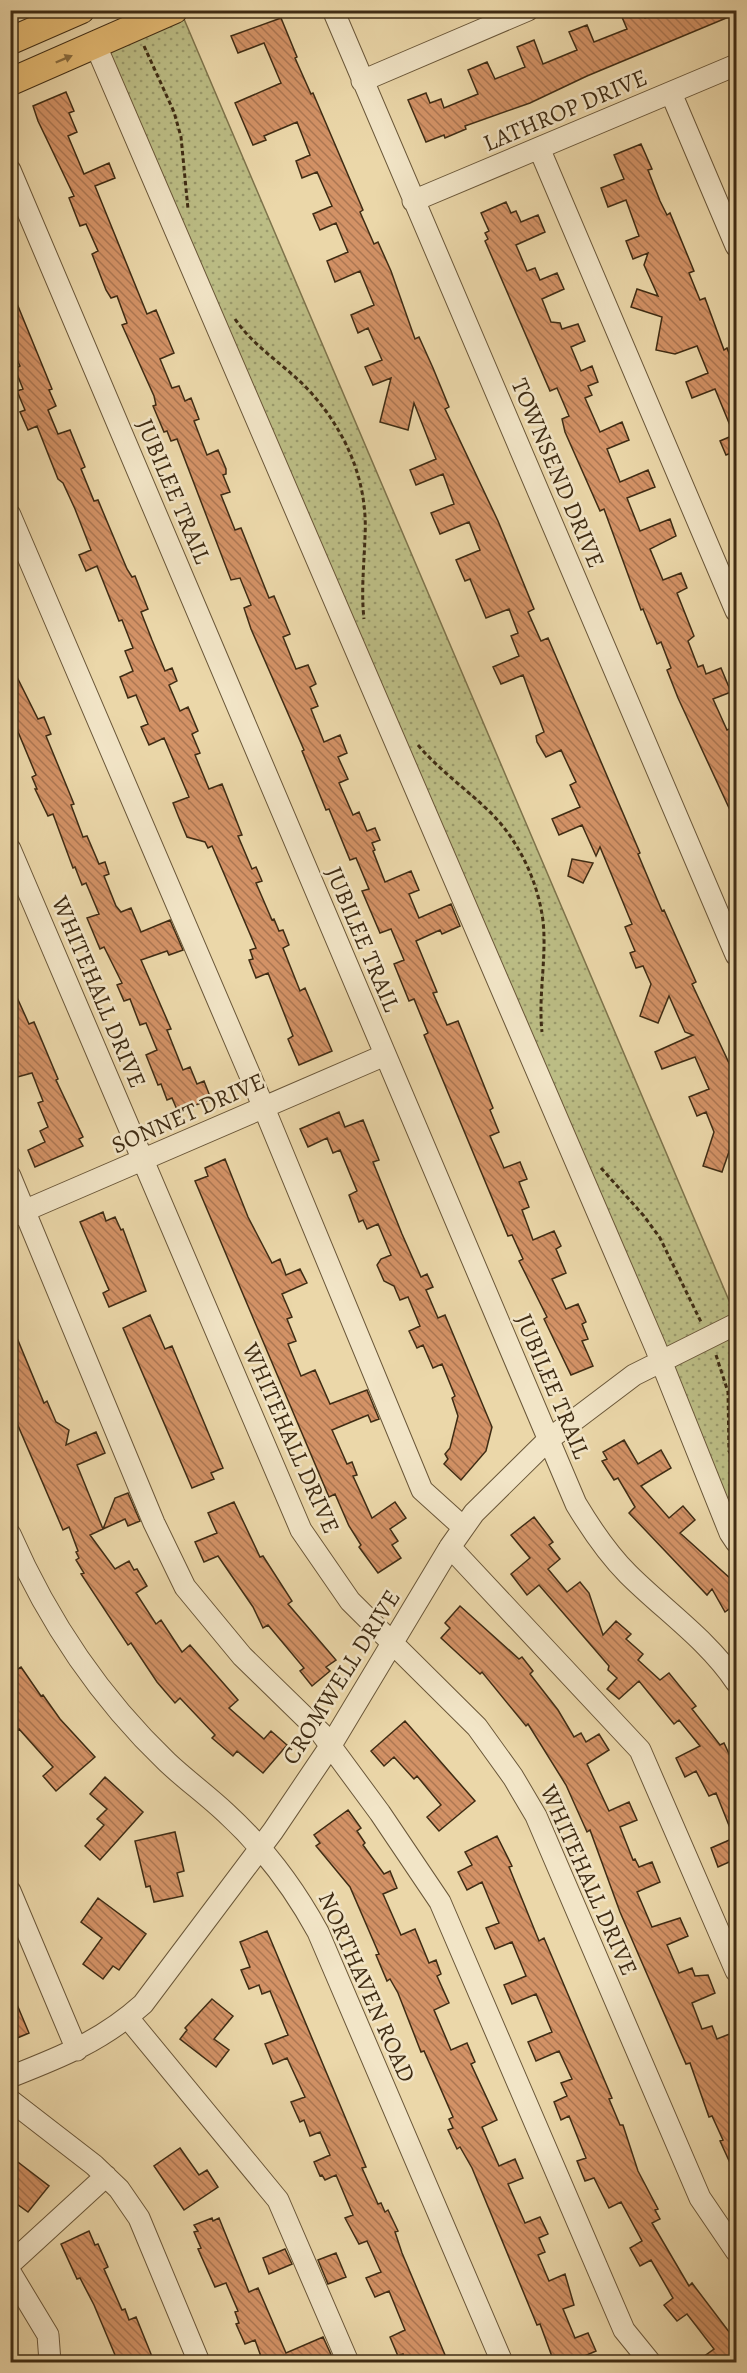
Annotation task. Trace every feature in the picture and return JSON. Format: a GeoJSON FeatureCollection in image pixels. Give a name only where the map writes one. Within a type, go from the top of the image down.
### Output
{"type":"FeatureCollection","features":[{"type":"Feature","properties":{"kind":"main road"},"geometry":{"type":"LineString","coordinates":[[10,41],[81,10]]}},
{"type":"Feature","properties":{"kind":"main road"},"geometry":{"type":"LineString","coordinates":[[10,82],[174,10]]}},
{"type":"Feature","properties":{"kind":"street","name":"TOWNSEND DRIVE"},"geometry":{"type":"LineString","coordinates":[[333,10],[736,955]]}},
{"type":"Feature","properties":{"kind":"street"},"geometry":{"type":"LineString","coordinates":[[362,81],[528,10]]}},
{"type":"Feature","properties":{"kind":"street"},"geometry":{"type":"LineString","coordinates":[[96,46],[661,1360],[730,1533],[736,1542]]}},
{"type":"Feature","properties":{"kind":"street","name":"LATHROP DRIVE"},"geometry":{"type":"LineString","coordinates":[[413,201],[736,65]]}},
{"type":"Feature","properties":{"kind":"street"},"geometry":{"type":"LineString","coordinates":[[671,93],[736,246]]}},
{"type":"Feature","properties":{"kind":"street"},"geometry":{"type":"LineString","coordinates":[[539,148],[736,611]]}},
{"type":"Feature","properties":{"kind":"street","name":"JUBILEE TRAIL"},"geometry":{"type":"LineString","coordinates":[[10,170],[576,1504],[599,1541],[627,1574],[693,1634],[736,1682]]}},
{"type":"Feature","properties":{"kind":"street"},"geometry":{"type":"LineString","coordinates":[[10,515],[264,1108],[422,1490],[463,1527]]}},
{"type":"Feature","properties":{"kind":"street","name":"WHITEHALL DRIVE"},"geometry":{"type":"LineString","coordinates":[[10,849],[301,1530],[350,1601],[477,1727],[513,1778],[536,1816],[697,2189],[736,2251]]}},
{"type":"Feature","properties":{"kind":"street","name":"SONNET DRIVE"},"geometry":{"type":"LineString","coordinates":[[18,1214],[385,1055]]}},
{"type":"Feature","properties":{"kind":"street"},"geometry":{"type":"LineString","coordinates":[[10,1176],[18,1214],[154,1523],[185,1587],[242,1656],[331,1745],[440,1902],[624,2330],[650,2362]]}},
{"type":"Feature","properties":{"kind":"street","name":"CROMWELL DRIVE"},"geometry":{"type":"LineString","coordinates":[[10,2077],[77,2050],[128,2018],[143,2004],[260,1850],[331,1745],[463,1527],[548,1440],[634,1375],[736,1324]]}},
{"type":"Feature","properties":{"kind":"street","name":"NORTHAVEN ROAD"},"geometry":{"type":"LineString","coordinates":[[10,1534],[45,1608],[95,1683],[168,1763],[227,1813],[298,1895],[318,1932],[501,2362]]}},
{"type":"Feature","properties":{"kind":"street"},"geometry":{"type":"LineString","coordinates":[[450,1547],[640,1750],[736,1971]]}},
{"type":"Feature","properties":{"kind":"street"},"geometry":{"type":"LineString","coordinates":[[10,1891],[77,2050]]}},
{"type":"Feature","properties":{"kind":"street"},"geometry":{"type":"LineString","coordinates":[[128,2018],[278,2200],[348,2362]]}},
{"type":"Feature","properties":{"kind":"street"},"geometry":{"type":"LineString","coordinates":[[10,2100],[106,2176],[119,2189],[139,2218],[199,2362]]}},
{"type":"Feature","properties":{"kind":"street"},"geometry":{"type":"LineString","coordinates":[[10,2264],[106,2176]]}},
{"type":"Feature","properties":{"kind":"street"},"geometry":{"type":"LineString","coordinates":[[10,2272],[48,2335],[51,2362]]}},
{"type":"Feature","properties":{"kind":"path"},"geometry":{"type":"LineString","coordinates":[[141,39],[174,112],[182,137],[189,215]]}},
{"type":"Feature","properties":{"kind":"path"},"geometry":{"type":"LineString","coordinates":[[234,316],[251,339],[305,387],[325,410],[341,433],[353,460],[365,516],[362,598],[365,630]]}},
{"type":"Feature","properties":{"kind":"path"},"geometry":{"type":"LineString","coordinates":[[414,741],[430,759],[490,812],[505,829],[528,867],[543,921],[540,1017],[543,1037]]}},
{"type":"Feature","properties":{"kind":"path"},"geometry":{"type":"LineString","coordinates":[[597,1164],[644,1216],[660,1238],[708,1337],[723,1370],[728,1392],[729,1451],[736,1464]]}},
{"type":"Feature","properties":{"kind":"green space"},"geometry":{"type":"Polygon","coordinates":[[[184,19],[736,1317],[736,1527],[108,51],[184,19]]]}},
{"type":"Feature","properties":{"kind":"building"},"geometry":{"type":"Polygon","coordinates":[[[619,10],[641,10],[645,18],[664,10],[736,10],[736,14],[587,76],[530,103],[465,126],[466,129],[445,138],[444,135],[426,142],[408,100],[426,93],[430,103],[441,99],[444,108],[478,94],[468,70],[487,62],[495,79],[525,67],[517,47],[534,40],[543,64],[577,50],[569,32],[587,25],[594,42],[627,29],[619,10]]]}},
{"type":"Feature","properties":{"kind":"building"},"geometry":{"type":"Polygon","coordinates":[[[281,18],[297,57],[295,58],[311,94],[313,93],[363,210],[360,212],[374,244],[378,242],[391,271],[415,339],[419,337],[449,407],[445,409],[498,521],[534,609],[528,612],[541,641],[548,638],[640,853],[638,854],[662,911],[664,910],[696,982],[692,984],[736,1078],[736,1159],[731,1146],[722,1172],[703,1166],[714,1132],[706,1112],[697,1116],[689,1097],[709,1089],[695,1057],[662,1069],[655,1052],[693,1035],[685,1032],[669,996],[658,1023],[640,1016],[651,984],[643,966],[636,968],[630,953],[635,951],[625,927],[632,924],[600,847],[596,856],[582,825],[559,835],[552,819],[580,807],[570,785],[576,782],[561,750],[546,757],[537,742],[536,736],[544,732],[523,675],[501,684],[493,667],[519,656],[511,636],[518,633],[509,609],[486,618],[470,579],[465,581],[456,560],[480,550],[469,522],[440,534],[431,513],[454,504],[443,474],[416,485],[410,470],[436,459],[414,403],[408,430],[380,422],[391,378],[373,385],[365,367],[382,360],[368,328],[358,333],[351,315],[374,305],[360,271],[335,282],[327,261],[348,252],[336,223],[320,230],[313,214],[332,206],[317,172],[302,178],[296,161],[310,155],[297,122],[264,136],[266,140],[253,145],[235,103],[281,83],[264,43],[238,53],[231,36],[281,18]]]}},
{"type":"Feature","properties":{"kind":"building"},"geometry":{"type":"Polygon","coordinates":[[[66,92],[74,111],[69,113],[77,132],[68,136],[84,174],[109,163],[115,178],[95,186],[147,314],[156,310],[174,353],[160,359],[172,388],[179,386],[185,401],[191,398],[199,419],[194,421],[207,455],[218,450],[226,469],[226,474],[223,475],[230,492],[221,495],[235,530],[241,528],[269,598],[274,596],[290,634],[283,637],[296,669],[308,665],[316,684],[310,687],[318,706],[311,709],[324,742],[340,735],[347,753],[338,757],[348,779],[339,783],[353,815],[359,812],[367,831],[375,828],[380,840],[372,843],[375,850],[373,851],[385,882],[411,871],[419,890],[409,894],[419,918],[451,904],[460,926],[442,934],[440,930],[416,941],[437,992],[433,993],[447,1025],[458,1021],[493,1108],[490,1110],[499,1132],[490,1136],[504,1168],[520,1162],[527,1179],[519,1182],[529,1207],[522,1210],[533,1240],[554,1231],[561,1246],[556,1249],[566,1273],[552,1279],[566,1309],[578,1304],[586,1322],[582,1324],[588,1339],[582,1341],[593,1366],[571,1375],[544,1319],[547,1317],[519,1261],[523,1259],[512,1235],[508,1236],[449,1095],[424,1035],[428,1033],[414,999],[409,1001],[394,964],[404,960],[391,929],[380,933],[362,891],[369,889],[356,858],[350,860],[329,809],[326,810],[302,751],[304,750],[251,629],[244,608],[251,605],[240,578],[231,580],[177,439],[171,441],[167,431],[164,432],[153,406],[156,405],[154,396],[122,325],[127,323],[117,296],[111,298],[106,290],[92,254],[98,251],[86,224],[80,226],[69,198],[74,196],[38,121],[33,106],[66,92]]]}},
{"type":"Feature","properties":{"kind":"building"},"geometry":{"type":"Polygon","coordinates":[[[641,144],[652,169],[648,170],[660,201],[667,215],[670,213],[694,271],[689,273],[700,300],[705,298],[724,350],[727,348],[736,371],[736,451],[726,455],[720,441],[734,435],[715,389],[692,398],[686,382],[708,373],[697,346],[675,354],[656,350],[662,317],[631,307],[637,289],[658,296],[644,265],[648,253],[633,259],[626,241],[639,236],[626,200],[608,207],[601,188],[624,179],[614,155],[641,144]]]}},
{"type":"Feature","properties":{"kind":"building"},"geometry":{"type":"Polygon","coordinates":[[[506,202],[511,213],[516,211],[521,222],[538,215],[545,232],[516,245],[527,271],[535,268],[540,280],[557,273],[564,289],[542,299],[551,322],[560,323],[562,329],[578,324],[585,341],[571,347],[581,371],[592,366],[598,382],[588,386],[592,395],[585,398],[600,432],[622,422],[629,440],[607,449],[620,482],[648,470],[655,487],[627,498],[640,531],[670,519],[676,536],[650,549],[663,580],[681,573],[687,588],[677,593],[694,636],[688,641],[698,667],[703,665],[706,674],[721,668],[731,692],[713,699],[727,730],[736,726],[736,823],[678,698],[667,670],[671,668],[661,642],[657,644],[643,609],[641,610],[604,509],[600,511],[565,432],[562,419],[569,416],[557,388],[550,391],[485,241],[488,239],[485,233],[489,231],[481,213],[506,202]]]}},
{"type":"Feature","properties":{"kind":"building"},"geometry":{"type":"Polygon","coordinates":[[[11,289],[52,389],[49,390],[56,406],[48,410],[58,434],[70,430],[85,467],[81,469],[94,501],[98,500],[127,569],[132,577],[135,576],[148,609],[141,612],[152,640],[165,671],[172,668],[177,681],[169,685],[180,711],[188,707],[198,731],[192,734],[200,753],[195,755],[209,789],[222,784],[242,835],[238,836],[252,869],[256,867],[262,881],[256,883],[272,920],[274,919],[279,931],[283,930],[289,945],[283,948],[300,991],[305,988],[332,1051],[299,1065],[288,1039],[293,1036],[268,973],[256,978],[249,960],[253,959],[250,950],[256,948],[212,846],[208,848],[205,842],[187,837],[173,803],[189,797],[164,738],[149,745],[141,727],[148,724],[136,695],[128,698],[120,677],[133,671],[125,651],[133,648],[122,620],[119,621],[97,566],[86,571],[79,555],[91,550],[75,509],[63,483],[58,479],[37,426],[28,430],[20,412],[25,410],[17,391],[23,389],[15,369],[20,366],[10,345],[11,289]]]}},
{"type":"Feature","properties":{"kind":"building"},"geometry":{"type":"Polygon","coordinates":[[[10,663],[38,719],[44,717],[51,734],[46,736],[74,804],[71,805],[83,837],[87,836],[99,864],[105,862],[109,874],[104,876],[116,906],[121,912],[131,908],[141,932],[170,920],[183,950],[169,955],[167,951],[141,960],[171,1029],[167,1030],[183,1070],[190,1067],[197,1084],[204,1081],[211,1099],[178,1112],[172,1098],[167,1100],[161,1084],[158,1085],[146,1055],[157,1050],[146,1023],[140,1025],[130,999],[124,1001],[117,985],[122,983],[104,947],[100,949],[87,918],[99,914],[86,883],[82,885],[75,867],[73,868],[53,814],[48,816],[35,789],[37,789],[32,777],[36,775],[16,727],[10,729],[10,663]]]}},
{"type":"Feature","properties":{"kind":"building"},"geometry":{"type":"Polygon","coordinates":[[[572,859],[593,863],[583,883],[568,876],[572,859]]]}},
{"type":"Feature","properties":{"kind":"building"},"geometry":{"type":"Polygon","coordinates":[[[10,982],[29,1024],[34,1022],[58,1079],[56,1080],[83,1137],[79,1139],[83,1146],[35,1167],[28,1150],[45,1142],[40,1131],[48,1127],[38,1103],[43,1101],[32,1073],[10,1079],[10,1062],[15,1053],[10,1042],[10,982]]]}},
{"type":"Feature","properties":{"kind":"building"},"geometry":{"type":"Polygon","coordinates":[[[339,1112],[345,1127],[363,1120],[379,1160],[373,1162],[402,1234],[421,1277],[427,1274],[433,1287],[426,1290],[438,1318],[445,1315],[492,1427],[486,1451],[461,1480],[444,1464],[448,1459],[445,1454],[450,1448],[458,1416],[452,1398],[455,1396],[442,1364],[433,1368],[423,1345],[417,1348],[409,1331],[420,1326],[408,1297],[400,1300],[394,1286],[384,1281],[377,1265],[381,1259],[391,1255],[378,1224],[367,1229],[363,1220],[359,1222],[349,1195],[357,1191],[340,1150],[333,1153],[327,1138],[308,1147],[300,1129],[339,1112]]]}},
{"type":"Feature","properties":{"kind":"building"},"geometry":{"type":"Polygon","coordinates":[[[225,1159],[248,1217],[272,1263],[280,1259],[286,1275],[300,1269],[307,1283],[282,1294],[292,1317],[287,1319],[296,1341],[288,1344],[301,1376],[315,1370],[330,1404],[367,1390],[379,1419],[371,1422],[368,1415],[332,1430],[347,1464],[352,1462],[357,1475],[353,1476],[372,1518],[395,1502],[406,1518],[390,1529],[398,1541],[392,1545],[401,1558],[378,1573],[359,1547],[361,1545],[349,1526],[335,1494],[329,1497],[195,1181],[208,1176],[205,1168],[225,1159]]]}},
{"type":"Feature","properties":{"kind":"building"},"geometry":{"type":"Polygon","coordinates":[[[103,1212],[106,1221],[115,1217],[121,1230],[123,1229],[146,1291],[109,1307],[103,1293],[109,1290],[80,1222],[103,1212]]]}},
{"type":"Feature","properties":{"kind":"building"},"geometry":{"type":"Polygon","coordinates":[[[150,1315],[165,1349],[172,1346],[223,1468],[211,1473],[214,1479],[192,1488],[123,1328],[150,1315]]]}},
{"type":"Feature","properties":{"kind":"building"},"geometry":{"type":"Polygon","coordinates":[[[10,1321],[44,1403],[47,1401],[56,1422],[69,1430],[66,1445],[96,1432],[105,1453],[77,1465],[103,1529],[90,1535],[115,1569],[129,1561],[134,1570],[137,1569],[147,1586],[136,1593],[156,1624],[161,1620],[182,1652],[190,1645],[238,1700],[229,1708],[264,1739],[271,1731],[287,1745],[263,1773],[237,1751],[233,1756],[212,1738],[215,1735],[180,1698],[175,1703],[157,1682],[131,1643],[128,1645],[81,1574],[84,1573],[76,1560],[79,1558],[76,1552],[78,1551],[69,1527],[63,1530],[10,1407],[10,1321]]]}},
{"type":"Feature","properties":{"kind":"building"},"geometry":{"type":"Polygon","coordinates":[[[624,1440],[638,1464],[661,1450],[671,1468],[641,1486],[669,1518],[683,1506],[695,1520],[680,1533],[732,1580],[736,1587],[736,1604],[725,1612],[712,1589],[707,1595],[629,1513],[635,1507],[618,1478],[614,1480],[602,1461],[607,1459],[603,1452],[624,1440]]]}},
{"type":"Feature","properties":{"kind":"building"},"geometry":{"type":"Polygon","coordinates":[[[128,1493],[140,1521],[128,1526],[125,1519],[103,1529],[115,1498],[128,1493]]]}},
{"type":"Feature","properties":{"kind":"building"},"geometry":{"type":"Polygon","coordinates":[[[234,1502],[260,1557],[263,1556],[292,1601],[288,1604],[336,1660],[326,1667],[330,1671],[312,1686],[300,1671],[304,1668],[268,1625],[263,1628],[253,1607],[218,1556],[204,1562],[195,1542],[217,1533],[208,1513],[234,1502]]]}},
{"type":"Feature","properties":{"kind":"building"},"geometry":{"type":"Polygon","coordinates":[[[534,1517],[553,1542],[549,1545],[560,1559],[548,1569],[567,1592],[580,1582],[589,1593],[603,1635],[616,1621],[631,1634],[626,1639],[643,1654],[638,1660],[660,1680],[669,1673],[696,1706],[692,1709],[720,1745],[724,1743],[736,1769],[736,1859],[718,1867],[711,1848],[734,1838],[716,1793],[709,1796],[696,1771],[685,1777],[676,1758],[700,1746],[679,1720],[674,1724],[639,1681],[619,1699],[607,1689],[617,1678],[608,1670],[609,1666],[539,1585],[527,1595],[511,1574],[530,1558],[511,1535],[534,1517]]]}},
{"type":"Feature","properties":{"kind":"building"},"geometry":{"type":"Polygon","coordinates":[[[460,1606],[519,1659],[522,1657],[533,1671],[530,1674],[558,1710],[574,1737],[581,1733],[586,1742],[599,1734],[609,1750],[587,1764],[609,1811],[629,1802],[637,1820],[620,1827],[633,1860],[635,1859],[639,1867],[652,1862],[660,1882],[637,1892],[652,1927],[680,1918],[688,1936],[667,1945],[679,1973],[692,1968],[695,1976],[708,1975],[715,1993],[692,2003],[702,2029],[712,2026],[717,2039],[732,2033],[736,2044],[736,2087],[731,2089],[736,2104],[736,2176],[720,2141],[723,2140],[712,2116],[709,2117],[690,2063],[686,2064],[620,1912],[590,1830],[587,1832],[566,1785],[528,1724],[526,1726],[482,1672],[480,1674],[441,1638],[450,1628],[445,1623],[460,1606]]]}},
{"type":"Feature","properties":{"kind":"building"},"geometry":{"type":"Polygon","coordinates":[[[21,1667],[41,1696],[43,1695],[60,1719],[95,1757],[56,1791],[43,1776],[53,1767],[19,1729],[10,1734],[10,1674],[21,1667]]]}},
{"type":"Feature","properties":{"kind":"building"},"geometry":{"type":"Polygon","coordinates":[[[405,1721],[475,1801],[439,1831],[427,1817],[441,1805],[417,1776],[414,1779],[394,1757],[384,1766],[371,1751],[405,1721]]]}},
{"type":"Feature","properties":{"kind":"building"},"geometry":{"type":"Polygon","coordinates":[[[105,1777],[143,1812],[100,1860],[85,1846],[104,1825],[97,1819],[107,1809],[90,1794],[105,1777]]]}},
{"type":"Feature","properties":{"kind":"building"},"geometry":{"type":"Polygon","coordinates":[[[348,1810],[361,1828],[357,1831],[365,1843],[363,1845],[384,1874],[390,1871],[397,1888],[383,1894],[401,1935],[415,1929],[429,1963],[436,1960],[441,1974],[437,1976],[449,2003],[434,2010],[451,2050],[467,2043],[475,2062],[471,2064],[497,2120],[482,2127],[499,2166],[515,2159],[523,2178],[508,2184],[525,2223],[540,2217],[548,2234],[539,2238],[545,2252],[538,2255],[549,2281],[565,2274],[574,2305],[563,2309],[575,2338],[588,2333],[596,2351],[582,2357],[585,2362],[554,2362],[540,2324],[537,2325],[472,2168],[460,2147],[457,2149],[448,2130],[453,2128],[449,2119],[453,2117],[424,2051],[421,2052],[398,1993],[390,1979],[387,1981],[376,1955],[379,1954],[350,1887],[316,1846],[320,1843],[314,1835],[348,1810]]]}},
{"type":"Feature","properties":{"kind":"building"},"geometry":{"type":"Polygon","coordinates":[[[175,1832],[184,1871],[177,1873],[183,1896],[154,1902],[150,1886],[146,1887],[135,1841],[175,1832]]]}},
{"type":"Feature","properties":{"kind":"building"},"geometry":{"type":"Polygon","coordinates":[[[497,1836],[512,1866],[509,1867],[539,1941],[544,1938],[612,2098],[609,2099],[620,2125],[623,2125],[638,2171],[658,2209],[655,2210],[660,2219],[652,2223],[689,2286],[692,2283],[736,2341],[736,2362],[696,2362],[714,2349],[687,2314],[677,2321],[664,2305],[673,2298],[651,2260],[640,2266],[630,2248],[642,2241],[621,2202],[609,2208],[594,2178],[585,2181],[577,2161],[586,2158],[569,2116],[561,2120],[554,2102],[567,2096],[561,2083],[572,2079],[559,2051],[536,2061],[528,2042],[552,2032],[536,1994],[512,2004],[504,1985],[526,1976],[512,1942],[495,1949],[486,1928],[499,1923],[482,1882],[467,1890],[458,1872],[472,1865],[465,1852],[497,1836]]]}},
{"type":"Feature","properties":{"kind":"building"},"geometry":{"type":"Polygon","coordinates":[[[98,1898],[146,1934],[119,1970],[113,1966],[103,1979],[83,1964],[102,1938],[81,1922],[98,1898]]]}},
{"type":"Feature","properties":{"kind":"building"},"geometry":{"type":"Polygon","coordinates":[[[267,1931],[366,2167],[362,2168],[378,2204],[381,2203],[385,2212],[388,2210],[398,2231],[395,2232],[402,2253],[448,2362],[406,2362],[403,2354],[398,2356],[390,2337],[405,2330],[389,2291],[375,2297],[366,2278],[381,2272],[367,2241],[359,2244],[345,2218],[353,2215],[336,2175],[325,2180],[322,2175],[320,2176],[314,2162],[330,2155],[320,2132],[310,2136],[304,2120],[300,2122],[291,2102],[305,2097],[287,2058],[273,2064],[265,2044],[288,2035],[270,1991],[262,1994],[259,1985],[249,1989],[241,1970],[250,1967],[240,1942],[267,1931]]]}},
{"type":"Feature","properties":{"kind":"building"},"geometry":{"type":"Polygon","coordinates":[[[10,1988],[29,2033],[10,2041],[10,1988]]]}},
{"type":"Feature","properties":{"kind":"building"},"geometry":{"type":"Polygon","coordinates":[[[212,1999],[233,2016],[214,2039],[229,2050],[216,2067],[180,2039],[187,2030],[185,2028],[212,1999]]]}},
{"type":"Feature","properties":{"kind":"building"},"geometry":{"type":"Polygon","coordinates":[[[180,2148],[199,2175],[207,2170],[218,2187],[184,2210],[154,2166],[180,2148]]]}},
{"type":"Feature","properties":{"kind":"building"},"geometry":{"type":"Polygon","coordinates":[[[10,2156],[49,2186],[28,2212],[10,2199],[10,2156]]]}},
{"type":"Feature","properties":{"kind":"building"},"geometry":{"type":"Polygon","coordinates":[[[212,2218],[213,2221],[219,2218],[249,2292],[258,2288],[286,2353],[323,2337],[333,2359],[323,2362],[263,2362],[255,2340],[245,2344],[236,2324],[239,2323],[235,2312],[238,2311],[226,2283],[215,2287],[198,2249],[201,2248],[194,2232],[198,2231],[194,2225],[212,2218]]]}},
{"type":"Feature","properties":{"kind":"building"},"geometry":{"type":"Polygon","coordinates":[[[89,2231],[95,2245],[98,2244],[108,2267],[104,2269],[122,2310],[125,2309],[129,2320],[136,2317],[153,2359],[144,2362],[118,2362],[94,2305],[80,2278],[77,2279],[61,2244],[89,2231]]]}},
{"type":"Feature","properties":{"kind":"building"},"geometry":{"type":"Polygon","coordinates":[[[285,2249],[292,2264],[269,2274],[263,2258],[285,2249]]]}},
{"type":"Feature","properties":{"kind":"building"},"geometry":{"type":"Polygon","coordinates":[[[336,2253],[346,2277],[328,2284],[318,2260],[336,2253]]]}}]}
